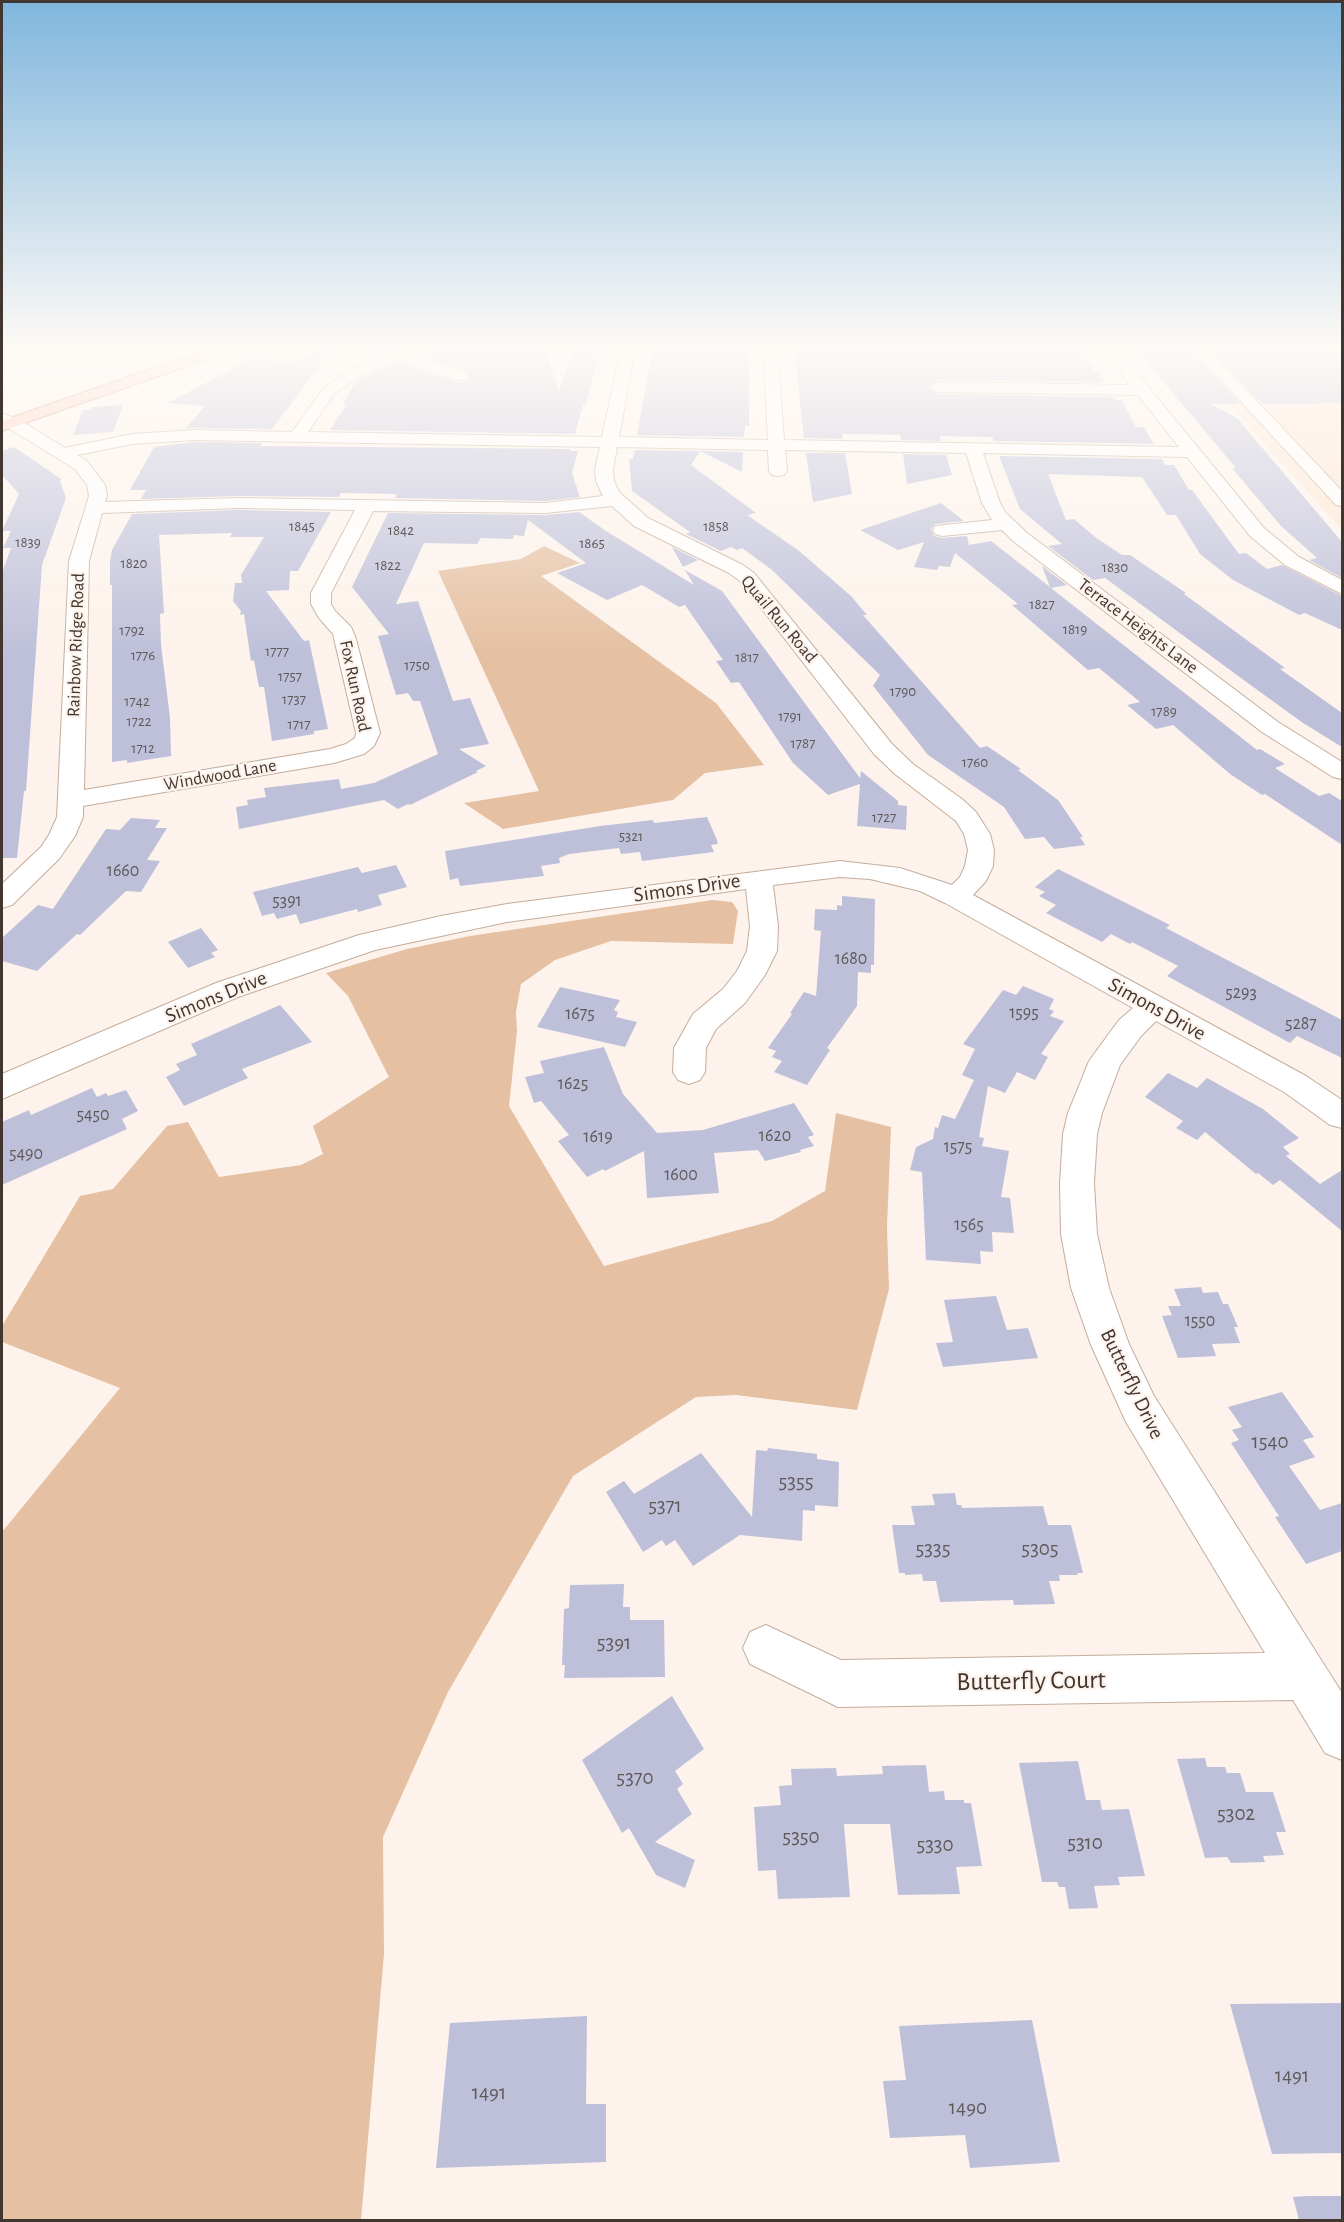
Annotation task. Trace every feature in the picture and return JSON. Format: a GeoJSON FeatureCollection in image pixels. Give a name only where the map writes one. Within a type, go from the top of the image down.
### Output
{"type":"FeatureCollection","features":[{"type":"Feature","properties":{"kind":"street","name":"Rainbow Ridge Road"},"geometry":{"type":"LineString","coordinates":[[2,898],[33,871],[56,844],[70,817],[79,561],[98,496],[96,485],[90,474],[53,448]]}},
{"type":"Feature","properties":{"kind":"street"},"geometry":{"type":"LineString","coordinates":[[63,453],[86,448]]}},
{"type":"Feature","properties":{"kind":"street","name":"Quail Run Road"},"geometry":{"type":"LineString","coordinates":[[608,448],[603,470],[605,482],[615,500],[641,522],[736,569],[747,577],[883,749],[904,769],[953,804],[967,817],[977,834],[981,850],[979,866],[972,880],[955,897]]}},
{"type":"Feature","properties":{"kind":"street"},"geometry":{"type":"LineString","coordinates":[[777,448],[778,471]]}},
{"type":"Feature","properties":{"kind":"street"},"geometry":{"type":"LineString","coordinates":[[958,448],[1193,452]]}},
{"type":"Feature","properties":{"kind":"street","name":"Terrace Heights Lane"},"geometry":{"type":"LineString","coordinates":[[973,448],[991,503],[1006,524],[1270,727],[1342,772]]}},
{"type":"Feature","properties":{"kind":"street"},"geometry":{"type":"LineString","coordinates":[[1189,448],[1257,532],[1272,546],[1292,561],[1342,588]]}},
{"type":"Feature","properties":{"kind":"street"},"geometry":{"type":"LineString","coordinates":[[1292,448],[1342,501]]}},
{"type":"Feature","properties":{"kind":"street"},"geometry":{"type":"LineString","coordinates":[[95,508],[214,504],[545,508],[615,500]]}},
{"type":"Feature","properties":{"kind":"street","name":"Fox Run Road"},"geometry":{"type":"LineString","coordinates":[[366,506],[321,593],[321,604],[345,639],[368,733],[366,741]]}},
{"type":"Feature","properties":{"kind":"street"},"geometry":{"type":"LineString","coordinates":[[942,530],[1006,524]]}},
{"type":"Feature","properties":{"kind":"street","name":"Windwood Lane"},"geometry":{"type":"LineString","coordinates":[[71,800],[334,756],[356,749],[366,741]]}},
{"type":"Feature","properties":{"kind":"street","name":"Simons Drive"},"geometry":{"type":"LineString","coordinates":[[2,1087],[227,990],[369,942],[507,912],[814,871],[870,871],[920,882],[955,897],[1294,1084],[1342,1116]]}},
{"type":"Feature","properties":{"kind":"street"},"geometry":{"type":"LineString","coordinates":[[689,1072],[690,1048],[705,1022],[734,996],[750,975],[762,951],[764,926],[759,878]]}},
{"type":"Feature","properties":{"kind":"street","name":"Butterfly Drive"},"geometry":{"type":"LineString","coordinates":[[1153,1007],[1130,1028],[1105,1061],[1085,1113],[1080,1134],[1077,1183],[1079,1234],[1090,1288],[1110,1345],[1140,1409],[1342,1736]]}},
{"type":"Feature","properties":{"kind":"street","name":"Butterfly Court"},"geometry":{"type":"LineString","coordinates":[[766,1648],[838,1684],[1305,1676]]}},
{"type":"Feature","properties":{"kind":"shaded area"},"geometry":{"type":"Polygon","coordinates":[[[1268,448],[1342,448],[1342,530],[1268,448]]]}},
{"type":"Feature","properties":{"kind":"shaded area"},"geometry":{"type":"Polygon","coordinates":[[[544,546],[580,563],[541,576],[716,703],[764,765],[705,773],[673,800],[503,829],[464,803],[539,791],[438,571],[521,559],[544,546]]]}},
{"type":"Feature","properties":{"kind":"shaded area"},"geometry":{"type":"Polygon","coordinates":[[[713,900],[732,902],[738,911],[733,944],[611,941],[555,960],[521,984],[516,1012],[517,1031],[509,1106],[604,1266],[772,1221],[825,1191],[836,1113],[891,1127],[887,1227],[889,1289],[857,1410],[736,1395],[696,1397],[573,1476],[448,1692],[383,1837],[384,1954],[361,2220],[2,2220],[2,1532],[120,1388],[2,1342],[2,1326],[80,1196],[113,1189],[167,1126],[188,1122],[219,1177],[301,1165],[323,1154],[313,1126],[389,1077],[348,996],[326,973],[407,949],[470,936],[713,900]]]}},
{"type":"Feature","properties":{"kind":"building"},"geometry":{"type":"Polygon","coordinates":[[[15,448],[61,479],[66,498],[42,565],[26,791],[24,791],[17,858],[2,858],[2,573],[11,548],[3,548],[11,531],[2,531],[19,494],[2,475],[2,451],[15,448]]]}},
{"type":"Feature","properties":{"kind":"building"},"geometry":{"type":"Polygon","coordinates":[[[154,448],[570,449],[570,451],[578,451],[572,473],[580,497],[545,501],[395,498],[397,494],[341,493],[339,497],[238,496],[141,499],[146,490],[130,490],[154,448]]]}},
{"type":"Feature","properties":{"kind":"building"},"geometry":{"type":"Polygon","coordinates":[[[1219,448],[1262,448],[1342,542],[1342,578],[1309,560],[1317,558],[1281,526],[1232,468],[1236,468],[1219,448]]]}},
{"type":"Feature","properties":{"kind":"building"},"geometry":{"type":"Polygon","coordinates":[[[635,450],[700,451],[691,465],[756,513],[747,515],[798,550],[851,596],[867,615],[863,615],[980,748],[987,746],[1021,769],[1018,770],[1058,800],[1083,837],[1080,837],[1085,845],[1054,849],[1044,837],[1025,839],[1004,807],[928,755],[873,686],[880,675],[772,570],[742,548],[737,550],[731,547],[721,551],[686,534],[690,532],[632,491],[629,459],[633,459],[635,450]]]}},
{"type":"Feature","properties":{"kind":"building"},"geometry":{"type":"Polygon","coordinates":[[[700,451],[743,452],[742,472],[700,451]]]}},
{"type":"Feature","properties":{"kind":"building"},"geometry":{"type":"Polygon","coordinates":[[[806,453],[845,453],[852,494],[813,502],[806,453]]]}},
{"type":"Feature","properties":{"kind":"building"},"geometry":{"type":"Polygon","coordinates":[[[903,454],[946,455],[952,475],[907,484],[903,454]]]}},
{"type":"Feature","properties":{"kind":"building"},"geometry":{"type":"Polygon","coordinates":[[[999,456],[1162,459],[1165,465],[1174,465],[1189,490],[1192,490],[1239,554],[1246,553],[1267,569],[1282,565],[1342,596],[1342,630],[1305,613],[1299,615],[1233,580],[1200,554],[1176,515],[1167,515],[1142,477],[1048,474],[1066,520],[1074,519],[1122,555],[1130,555],[1186,593],[1184,594],[1285,668],[1280,669],[1342,713],[1342,747],[1303,723],[1105,578],[1093,580],[1048,546],[1062,544],[1020,509],[999,456]]]}},
{"type":"Feature","properties":{"kind":"building"},"geometry":{"type":"Polygon","coordinates":[[[941,503],[964,521],[935,524],[931,529],[934,536],[942,538],[967,536],[969,545],[991,541],[1050,587],[1042,566],[1067,585],[1051,588],[1257,750],[1260,749],[1285,764],[1275,768],[1319,796],[1329,793],[1342,801],[1342,845],[1265,794],[1262,795],[1230,774],[1173,725],[1156,729],[1127,705],[1140,702],[1099,668],[1088,670],[1012,605],[1018,604],[955,553],[950,567],[939,566],[937,570],[914,567],[924,542],[898,550],[860,530],[941,503]]]}},
{"type":"Feature","properties":{"kind":"building"},"geometry":{"type":"Polygon","coordinates":[[[238,510],[331,512],[298,571],[290,571],[289,590],[266,591],[304,641],[309,640],[328,729],[314,731],[314,734],[272,741],[264,687],[259,687],[254,660],[251,661],[244,614],[240,615],[241,611],[233,601],[235,583],[242,583],[241,575],[264,537],[230,537],[232,533],[159,535],[164,613],[160,614],[161,645],[170,718],[171,756],[127,763],[127,760],[112,762],[110,561],[112,550],[132,514],[238,510]]]}},
{"type":"Feature","properties":{"kind":"building"},"geometry":{"type":"Polygon","coordinates":[[[579,512],[694,585],[685,570],[722,591],[860,778],[861,771],[898,801],[898,805],[907,806],[906,830],[857,826],[860,784],[828,795],[793,763],[739,682],[731,683],[716,661],[723,660],[685,605],[679,607],[642,585],[607,600],[557,573],[586,563],[528,520],[524,536],[514,535],[513,539],[481,538],[477,544],[424,543],[396,604],[418,601],[453,701],[470,698],[489,744],[459,749],[486,766],[476,771],[478,772],[398,809],[384,800],[239,829],[236,807],[248,805],[247,800],[266,797],[264,788],[339,779],[341,789],[374,783],[438,754],[420,701],[413,701],[408,693],[396,695],[378,636],[389,634],[352,587],[388,513],[545,515],[579,512]]]}},
{"type":"Feature","properties":{"kind":"building"},"geometry":{"type":"Polygon","coordinates":[[[672,547],[698,560],[683,567],[672,547]]]}},
{"type":"Feature","properties":{"kind":"building"},"geometry":{"type":"Polygon","coordinates":[[[707,817],[718,844],[711,845],[714,852],[642,861],[640,852],[621,854],[619,848],[569,854],[559,858],[560,863],[541,866],[544,876],[460,886],[458,878],[450,880],[445,851],[600,826],[707,817]]]}},
{"type":"Feature","properties":{"kind":"building"},"geometry":{"type":"Polygon","coordinates":[[[131,818],[160,820],[155,828],[167,828],[147,860],[160,861],[141,892],[126,891],[80,935],[77,934],[37,971],[2,961],[2,938],[38,905],[53,909],[106,829],[120,830],[131,818]]]}},
{"type":"Feature","properties":{"kind":"building"},"geometry":{"type":"Polygon","coordinates":[[[396,865],[407,887],[378,895],[382,905],[300,924],[296,914],[277,919],[274,913],[262,916],[253,892],[358,867],[362,873],[396,865]]]}},
{"type":"Feature","properties":{"kind":"building"},"geometry":{"type":"Polygon","coordinates":[[[1058,869],[1170,925],[1166,928],[1342,1020],[1342,1058],[1297,1036],[1290,1043],[1167,976],[1178,966],[1132,942],[1130,944],[1111,934],[1102,942],[1046,913],[1056,905],[1039,896],[1045,892],[1035,887],[1058,869]]]}},
{"type":"Feature","properties":{"kind":"building"},"geometry":{"type":"Polygon","coordinates":[[[842,896],[875,899],[874,965],[871,965],[871,973],[858,972],[857,1006],[827,1048],[830,1050],[807,1085],[774,1072],[782,1061],[772,1057],[776,1051],[768,1048],[792,1014],[790,1013],[804,992],[816,996],[821,931],[814,930],[815,909],[837,910],[837,905],[842,906],[842,896]]]}},
{"type":"Feature","properties":{"kind":"building"},"geometry":{"type":"Polygon","coordinates":[[[201,928],[218,950],[211,953],[215,957],[188,968],[168,942],[201,928]]]}},
{"type":"Feature","properties":{"kind":"building"},"geometry":{"type":"Polygon","coordinates":[[[1023,986],[1054,999],[1049,1009],[1054,1011],[1050,1016],[1064,1021],[1041,1054],[1048,1057],[1035,1080],[1017,1072],[1005,1093],[988,1086],[979,1137],[984,1138],[982,1146],[1009,1151],[1001,1197],[1010,1198],[1014,1233],[992,1232],[993,1252],[980,1251],[981,1264],[926,1260],[922,1172],[910,1170],[916,1147],[933,1139],[935,1127],[938,1128],[942,1115],[955,1119],[974,1080],[962,1075],[975,1049],[963,1044],[1003,990],[1016,995],[1023,986]]]}},
{"type":"Feature","properties":{"kind":"building"},"geometry":{"type":"Polygon","coordinates":[[[560,987],[620,1000],[614,1010],[618,1012],[616,1017],[637,1022],[625,1047],[537,1027],[560,987]]]}},
{"type":"Feature","properties":{"kind":"building"},"geometry":{"type":"Polygon","coordinates":[[[280,1005],[312,1042],[242,1069],[248,1078],[184,1106],[166,1077],[180,1070],[176,1064],[197,1055],[191,1044],[280,1005]]]}},
{"type":"Feature","properties":{"kind":"building"},"geometry":{"type":"Polygon","coordinates":[[[604,1047],[623,1094],[657,1133],[703,1130],[794,1103],[814,1135],[808,1137],[814,1146],[800,1150],[801,1152],[765,1161],[758,1150],[714,1153],[719,1193],[647,1198],[644,1151],[605,1171],[603,1169],[587,1177],[558,1141],[569,1135],[541,1101],[534,1103],[525,1077],[544,1073],[540,1061],[604,1047]]]}},
{"type":"Feature","properties":{"kind":"building"},"geometry":{"type":"Polygon","coordinates":[[[1168,1073],[1197,1088],[1207,1078],[1263,1109],[1299,1138],[1283,1147],[1290,1154],[1286,1156],[1320,1184],[1342,1170],[1342,1231],[1280,1180],[1273,1185],[1205,1132],[1197,1140],[1176,1128],[1183,1121],[1145,1097],[1168,1073]]]}},
{"type":"Feature","properties":{"kind":"building"},"geometry":{"type":"Polygon","coordinates":[[[92,1088],[97,1097],[126,1090],[138,1111],[122,1119],[127,1129],[2,1185],[2,1122],[29,1110],[31,1115],[92,1088]]]}},
{"type":"Feature","properties":{"kind":"building"},"geometry":{"type":"Polygon","coordinates":[[[1201,1287],[1203,1293],[1218,1292],[1223,1304],[1228,1304],[1238,1327],[1234,1327],[1240,1343],[1212,1344],[1216,1356],[1178,1358],[1162,1316],[1172,1315],[1168,1306],[1181,1306],[1174,1289],[1201,1287]]]}},
{"type":"Feature","properties":{"kind":"building"},"geometry":{"type":"Polygon","coordinates":[[[996,1296],[1007,1330],[1028,1328],[1038,1358],[943,1367],[936,1343],[953,1342],[944,1300],[996,1296]]]}},
{"type":"Feature","properties":{"kind":"building"},"geometry":{"type":"Polygon","coordinates":[[[1282,1392],[1314,1437],[1303,1440],[1315,1457],[1289,1466],[1320,1510],[1342,1503],[1342,1551],[1306,1564],[1275,1517],[1279,1516],[1231,1443],[1239,1440],[1232,1430],[1242,1427],[1228,1407],[1282,1392]]]}},
{"type":"Feature","properties":{"kind":"building"},"geometry":{"type":"Polygon","coordinates":[[[768,1448],[817,1454],[817,1459],[839,1462],[838,1507],[815,1505],[815,1511],[803,1510],[802,1541],[740,1535],[693,1566],[675,1540],[666,1546],[662,1540],[643,1552],[606,1492],[624,1481],[634,1494],[701,1453],[752,1517],[756,1450],[767,1451],[768,1448]]]}},
{"type":"Feature","properties":{"kind":"building"},"geometry":{"type":"Polygon","coordinates":[[[955,1493],[957,1505],[961,1505],[962,1508],[1043,1506],[1048,1525],[1071,1525],[1083,1573],[1059,1575],[1060,1581],[1049,1581],[1055,1604],[1014,1605],[1013,1600],[940,1602],[936,1581],[923,1581],[922,1574],[899,1573],[892,1525],[915,1525],[911,1506],[935,1505],[932,1494],[955,1493]]]}},
{"type":"Feature","properties":{"kind":"building"},"geometry":{"type":"Polygon","coordinates":[[[624,1584],[623,1607],[630,1607],[630,1620],[664,1620],[665,1677],[564,1678],[565,1665],[562,1665],[564,1609],[569,1608],[570,1585],[624,1584]]]}},
{"type":"Feature","properties":{"kind":"building"},"geometry":{"type":"Polygon","coordinates":[[[672,1696],[704,1749],[675,1771],[683,1784],[677,1789],[692,1814],[655,1842],[695,1860],[685,1888],[656,1875],[629,1828],[622,1833],[582,1760],[672,1696]]]}},
{"type":"Feature","properties":{"kind":"building"},"geometry":{"type":"Polygon","coordinates":[[[1205,1758],[1207,1767],[1225,1767],[1227,1773],[1240,1773],[1246,1792],[1273,1792],[1286,1832],[1276,1832],[1284,1855],[1263,1856],[1265,1862],[1231,1863],[1227,1857],[1205,1858],[1177,1759],[1205,1758]]]}},
{"type":"Feature","properties":{"kind":"building"},"geometry":{"type":"Polygon","coordinates":[[[1078,1761],[1086,1800],[1100,1800],[1102,1810],[1129,1809],[1145,1876],[1118,1877],[1120,1885],[1094,1886],[1098,1908],[1069,1909],[1065,1887],[1059,1887],[1057,1882],[1042,1882],[1019,1763],[1078,1761]]]}},
{"type":"Feature","properties":{"kind":"building"},"geometry":{"type":"Polygon","coordinates":[[[926,1765],[929,1792],[944,1791],[945,1800],[964,1800],[964,1803],[971,1803],[982,1866],[956,1867],[960,1894],[898,1895],[890,1824],[844,1824],[850,1897],[778,1899],[776,1870],[758,1871],[754,1807],[781,1805],[779,1786],[792,1785],[791,1769],[836,1768],[837,1776],[883,1774],[882,1766],[926,1765]]]}},
{"type":"Feature","properties":{"kind":"building"},"geometry":{"type":"Polygon","coordinates":[[[1342,2003],[1342,2153],[1272,2154],[1230,2004],[1342,2003]]]}},
{"type":"Feature","properties":{"kind":"building"},"geometry":{"type":"Polygon","coordinates":[[[587,2016],[586,2104],[606,2104],[606,2162],[436,2168],[450,2023],[587,2016]]]}},
{"type":"Feature","properties":{"kind":"building"},"geometry":{"type":"Polygon","coordinates":[[[1032,2020],[1060,2162],[970,2168],[965,2135],[890,2138],[883,2081],[906,2080],[899,2026],[1032,2020]]]}},
{"type":"Feature","properties":{"kind":"building"},"geometry":{"type":"Polygon","coordinates":[[[1342,2196],[1342,2220],[1299,2220],[1293,2197],[1342,2196]]]}}]}
